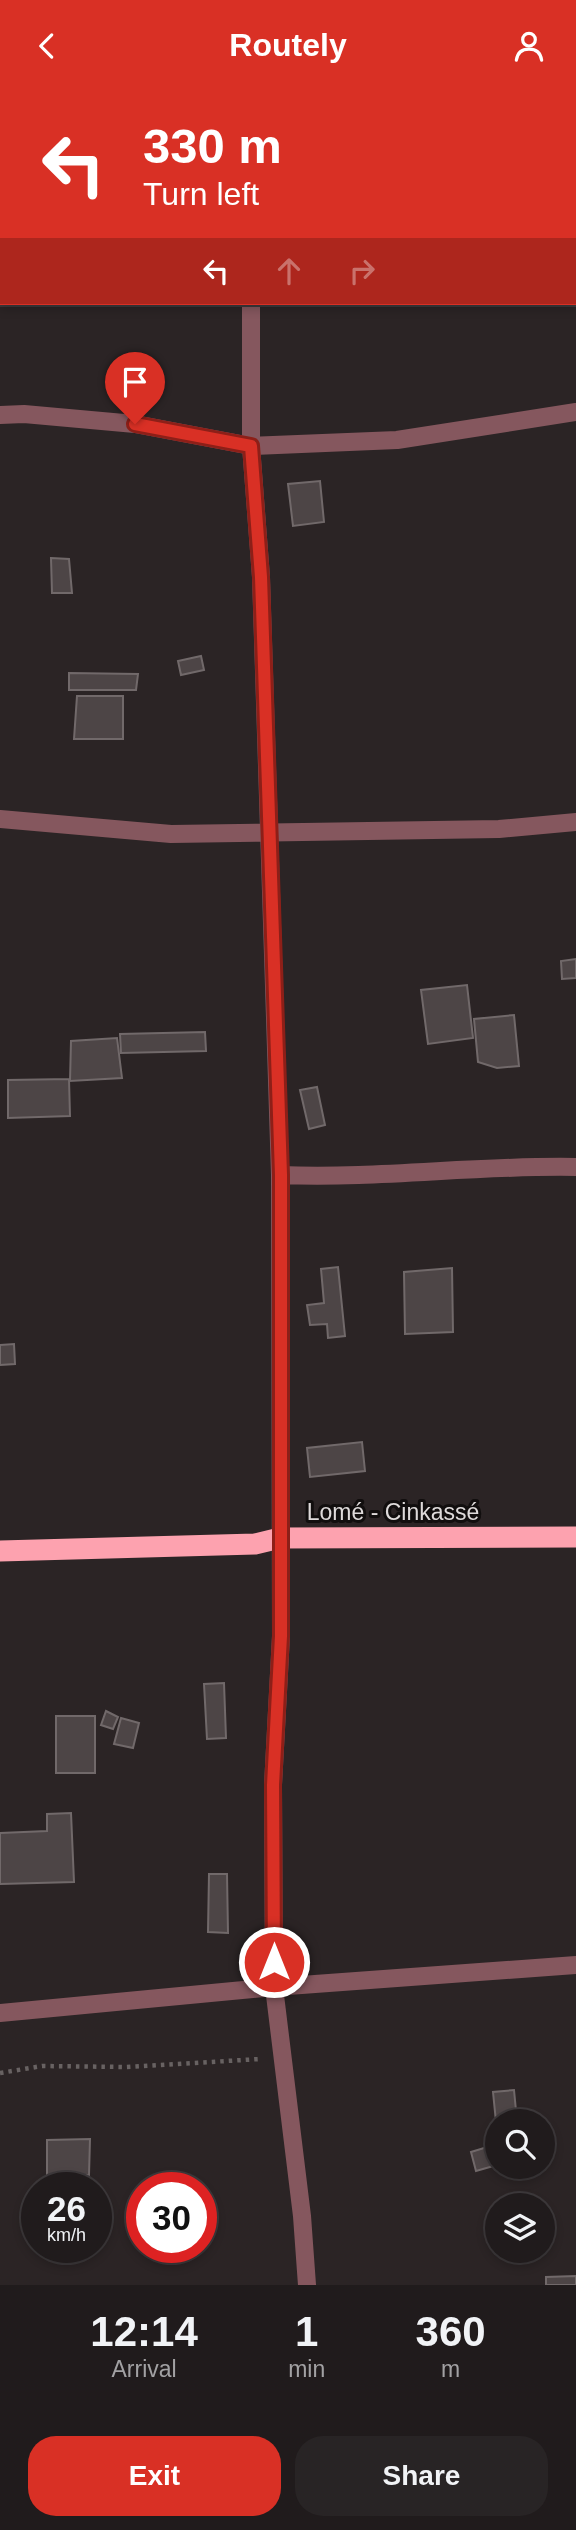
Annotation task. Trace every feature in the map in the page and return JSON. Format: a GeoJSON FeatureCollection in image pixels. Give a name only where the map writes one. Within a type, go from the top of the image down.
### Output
{"type":"FeatureCollection","features":[{"type":"Feature","properties":{"kind":"highway","name":"Lomé - Cinkassé"},"geometry":{"type":"LineString","coordinates":[[0,1551],[255,1544],[280,1538],[576,1537]]}},
{"type":"Feature","properties":{"kind":"street"},"geometry":{"type":"LineString","coordinates":[[251,305],[251,446],[261,577],[281,1175],[281,1636],[273,1785],[274,1987],[285,2058],[307,2285]]}},
{"type":"Feature","properties":{"kind":"street"},"geometry":{"type":"LineString","coordinates":[[0,415],[24,414],[135,424],[251,446],[397,440],[576,412]]}},
{"type":"Feature","properties":{"kind":"street"},"geometry":{"type":"LineString","coordinates":[[0,819],[171,834],[499,829],[576,822]]}},
{"type":"Feature","properties":{"kind":"street"},"geometry":{"type":"LineString","coordinates":[[281,1175],[327,1177],[509,1166],[576,1167]]}},
{"type":"Feature","properties":{"kind":"street"},"geometry":{"type":"LineString","coordinates":[[0,2013],[274,1987],[576,1965]]}},
{"type":"Feature","properties":{"kind":"path"},"geometry":{"type":"LineString","coordinates":[[0,2073],[42,2066],[125,2067],[285,2058]]}},
{"type":"Feature","properties":{"kind":"building"},"geometry":{"type":"Polygon","coordinates":[[[320,481],[324,522],[293,526],[288,484],[320,481]]]}},
{"type":"Feature","properties":{"kind":"building"},"geometry":{"type":"Polygon","coordinates":[[[51,558],[69,559],[72,593],[52,593],[51,558]]]}},
{"type":"Feature","properties":{"kind":"building"},"geometry":{"type":"Polygon","coordinates":[[[201,656],[204,670],[181,675],[178,661],[201,656]]]}},
{"type":"Feature","properties":{"kind":"building"},"geometry":{"type":"Polygon","coordinates":[[[69,673],[138,674],[136,690],[69,690],[69,673]]]}},
{"type":"Feature","properties":{"kind":"building"},"geometry":{"type":"Polygon","coordinates":[[[77,696],[123,696],[123,739],[74,739],[77,696]]]}},
{"type":"Feature","properties":{"kind":"building"},"geometry":{"type":"Polygon","coordinates":[[[576,959],[576,978],[562,979],[561,961],[576,959]]]}},
{"type":"Feature","properties":{"kind":"building"},"geometry":{"type":"Polygon","coordinates":[[[467,985],[473,1038],[428,1044],[421,990],[467,985]]]}},
{"type":"Feature","properties":{"kind":"building"},"geometry":{"type":"Polygon","coordinates":[[[514,1015],[519,1066],[497,1068],[478,1062],[474,1019],[514,1015]]]}},
{"type":"Feature","properties":{"kind":"building"},"geometry":{"type":"Polygon","coordinates":[[[205,1032],[206,1051],[121,1053],[120,1034],[205,1032]]]}},
{"type":"Feature","properties":{"kind":"building"},"geometry":{"type":"Polygon","coordinates":[[[117,1038],[122,1078],[70,1081],[71,1041],[117,1038]]]}},
{"type":"Feature","properties":{"kind":"building"},"geometry":{"type":"Polygon","coordinates":[[[69,1079],[70,1116],[8,1118],[8,1080],[69,1079]]]}},
{"type":"Feature","properties":{"kind":"building"},"geometry":{"type":"Polygon","coordinates":[[[317,1087],[325,1125],[309,1129],[300,1090],[317,1087]]]}},
{"type":"Feature","properties":{"kind":"building"},"geometry":{"type":"Polygon","coordinates":[[[338,1267],[345,1336],[328,1338],[327,1324],[310,1325],[307,1305],[324,1303],[321,1269],[338,1267]]]}},
{"type":"Feature","properties":{"kind":"building"},"geometry":{"type":"Polygon","coordinates":[[[452,1268],[453,1332],[405,1334],[404,1272],[452,1268]]]}},
{"type":"Feature","properties":{"kind":"building"},"geometry":{"type":"Polygon","coordinates":[[[14,1344],[15,1364],[0,1365],[0,1345],[14,1344]]]}},
{"type":"Feature","properties":{"kind":"building"},"geometry":{"type":"Polygon","coordinates":[[[362,1442],[365,1471],[310,1477],[307,1448],[362,1442]]]}},
{"type":"Feature","properties":{"kind":"building"},"geometry":{"type":"Polygon","coordinates":[[[224,1683],[226,1738],[207,1739],[204,1684],[224,1683]]]}},
{"type":"Feature","properties":{"kind":"building"},"geometry":{"type":"Polygon","coordinates":[[[106,1711],[118,1717],[113,1729],[101,1725],[106,1711]]]}},
{"type":"Feature","properties":{"kind":"building"},"geometry":{"type":"Polygon","coordinates":[[[56,1716],[95,1716],[95,1773],[56,1773],[56,1716]]]}},
{"type":"Feature","properties":{"kind":"building"},"geometry":{"type":"Polygon","coordinates":[[[121,1718],[139,1723],[133,1748],[114,1744],[121,1718]]]}},
{"type":"Feature","properties":{"kind":"building"},"geometry":{"type":"Polygon","coordinates":[[[71,1813],[74,1882],[0,1884],[0,1833],[47,1831],[47,1814],[71,1813]]]}},
{"type":"Feature","properties":{"kind":"building"},"geometry":{"type":"Polygon","coordinates":[[[209,1874],[227,1874],[228,1933],[208,1932],[209,1874]]]}},
{"type":"Feature","properties":{"kind":"building"},"geometry":{"type":"Polygon","coordinates":[[[514,2090],[516,2109],[495,2109],[493,2092],[514,2090]]]}},
{"type":"Feature","properties":{"kind":"building"},"geometry":{"type":"Polygon","coordinates":[[[90,2139],[89,2172],[47,2172],[47,2140],[90,2139]]]}},
{"type":"Feature","properties":{"kind":"building"},"geometry":{"type":"Polygon","coordinates":[[[485,2148],[485,2168],[476,2171],[471,2152],[485,2148]]]}},
{"type":"Feature","properties":{"kind":"building"},"geometry":{"type":"Polygon","coordinates":[[[576,2276],[576,2285],[546,2285],[546,2277],[576,2276]]]}},
{"type":"Feature","properties":{"kind":"route"},"geometry":{"type":"LineString","coordinates":[[135,424],[251,446],[261,577],[281,1175],[281,1636],[273,1785],[274,1962]]}}]}
